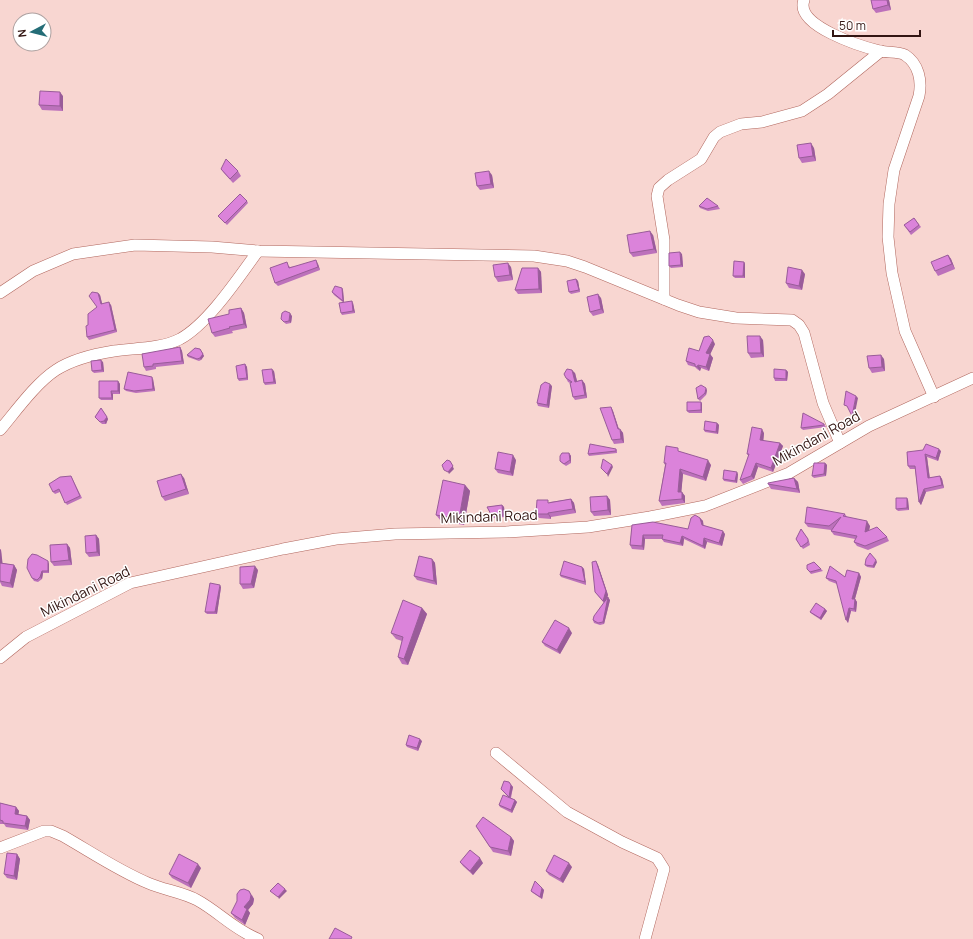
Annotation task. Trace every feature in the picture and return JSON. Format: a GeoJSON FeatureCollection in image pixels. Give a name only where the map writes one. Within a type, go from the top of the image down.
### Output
{"type":"FeatureCollection","features":[{"type":"Feature","properties":{"kind":"street"},"geometry":{"type":"LineString","coordinates":[[804,0],[803,9],[813,22],[838,36],[881,51],[904,54],[914,64],[922,83],[894,170],[888,204],[888,237],[892,272],[905,332],[934,397]]}},
{"type":"Feature","properties":{"kind":"street"},"geometry":{"type":"LineString","coordinates":[[664,299],[664,240],[657,196],[659,188],[700,159],[714,137],[720,132],[741,124],[762,122],[802,111],[828,94],[881,51]]}},
{"type":"Feature","properties":{"kind":"street"},"geometry":{"type":"LineString","coordinates":[[0,293],[33,271],[73,254],[116,246],[171,245],[258,251],[426,253],[547,258],[567,261],[664,299],[678,306],[736,318],[792,320],[799,325],[807,344],[825,408],[840,444]]}},
{"type":"Feature","properties":{"kind":"street"},"geometry":{"type":"LineString","coordinates":[[0,430],[35,389],[56,370],[91,356],[165,345],[192,331],[219,301],[258,251]]}},
{"type":"Feature","properties":{"kind":"street","name":"Mikindani Road"},"geometry":{"type":"LineString","coordinates":[[0,658],[26,637],[130,583],[336,539],[395,534],[513,532],[588,527],[705,506],[789,473],[869,426],[973,378]]}},
{"type":"Feature","properties":{"kind":"street"},"geometry":{"type":"LineString","coordinates":[[496,753],[567,812],[628,846],[657,858],[662,863],[663,873],[645,939]]}},
{"type":"Feature","properties":{"kind":"street"},"geometry":{"type":"LineString","coordinates":[[0,848],[37,833],[51,831],[63,836],[138,879],[187,895],[199,901],[242,933],[258,939]]}},
{"type":"Feature","properties":{"kind":"building"},"geometry":{"type":"Polygon","coordinates":[[[871,0],[887,0],[888,5],[873,9],[871,0]]]}},
{"type":"Feature","properties":{"kind":"building"},"geometry":{"type":"Polygon","coordinates":[[[40,91],[60,92],[60,106],[39,105],[40,91]]]}},
{"type":"Feature","properties":{"kind":"building"},"geometry":{"type":"Polygon","coordinates":[[[811,143],[813,156],[799,158],[797,145],[811,143]]]}},
{"type":"Feature","properties":{"kind":"building"},"geometry":{"type":"Polygon","coordinates":[[[226,159],[238,171],[230,179],[221,169],[226,159]]]}},
{"type":"Feature","properties":{"kind":"building"},"geometry":{"type":"Polygon","coordinates":[[[489,171],[491,184],[477,186],[475,173],[489,171]]]}},
{"type":"Feature","properties":{"kind":"building"},"geometry":{"type":"Polygon","coordinates":[[[240,194],[247,201],[225,223],[218,216],[240,194]]]}},
{"type":"Feature","properties":{"kind":"building"},"geometry":{"type":"Polygon","coordinates":[[[707,198],[718,206],[707,209],[699,206],[707,198]]]}},
{"type":"Feature","properties":{"kind":"building"},"geometry":{"type":"Polygon","coordinates":[[[914,218],[919,225],[910,232],[904,225],[914,218]]]}},
{"type":"Feature","properties":{"kind":"building"},"geometry":{"type":"Polygon","coordinates":[[[650,231],[654,249],[630,253],[627,235],[650,231]]]}},
{"type":"Feature","properties":{"kind":"building"},"geometry":{"type":"Polygon","coordinates":[[[680,252],[681,265],[669,266],[669,253],[680,252]]]}},
{"type":"Feature","properties":{"kind":"building"},"geometry":{"type":"Polygon","coordinates":[[[948,255],[952,264],[935,271],[931,262],[948,255]]]}},
{"type":"Feature","properties":{"kind":"building"},"geometry":{"type":"Polygon","coordinates":[[[316,260],[318,267],[275,283],[270,268],[287,262],[289,268],[316,260]]]}},
{"type":"Feature","properties":{"kind":"building"},"geometry":{"type":"Polygon","coordinates":[[[734,261],[744,262],[743,276],[733,276],[734,261]]]}},
{"type":"Feature","properties":{"kind":"building"},"geometry":{"type":"Polygon","coordinates":[[[508,263],[510,275],[495,277],[493,265],[508,263]]]}},
{"type":"Feature","properties":{"kind":"building"},"geometry":{"type":"Polygon","coordinates":[[[788,267],[802,270],[799,286],[786,283],[788,267]]]}},
{"type":"Feature","properties":{"kind":"building"},"geometry":{"type":"Polygon","coordinates":[[[522,268],[538,268],[539,289],[515,290],[522,268]]]}},
{"type":"Feature","properties":{"kind":"building"},"geometry":{"type":"Polygon","coordinates":[[[576,279],[579,290],[569,292],[567,281],[576,279]]]}},
{"type":"Feature","properties":{"kind":"building"},"geometry":{"type":"Polygon","coordinates":[[[335,286],[342,288],[343,301],[332,292],[335,286]]]}},
{"type":"Feature","properties":{"kind":"building"},"geometry":{"type":"Polygon","coordinates":[[[92,292],[98,293],[101,304],[109,302],[115,330],[87,337],[86,326],[88,325],[88,314],[97,307],[89,296],[92,292]]]}},
{"type":"Feature","properties":{"kind":"building"},"geometry":{"type":"Polygon","coordinates":[[[598,294],[601,309],[590,312],[587,297],[598,294]]]}},
{"type":"Feature","properties":{"kind":"building"},"geometry":{"type":"Polygon","coordinates":[[[352,301],[353,311],[341,313],[339,303],[352,301]]]}},
{"type":"Feature","properties":{"kind":"building"},"geometry":{"type":"Polygon","coordinates":[[[241,308],[244,324],[212,333],[208,319],[229,314],[229,310],[241,308]]]}},
{"type":"Feature","properties":{"kind":"building"},"geometry":{"type":"Polygon","coordinates":[[[285,311],[290,313],[289,321],[284,322],[281,319],[282,313],[285,311]]]}},
{"type":"Feature","properties":{"kind":"building"},"geometry":{"type":"Polygon","coordinates":[[[709,336],[713,340],[706,353],[710,354],[706,367],[698,365],[697,367],[695,364],[686,361],[689,348],[699,351],[704,337],[709,336]]]}},
{"type":"Feature","properties":{"kind":"building"},"geometry":{"type":"Polygon","coordinates":[[[747,336],[760,336],[761,353],[748,353],[747,336]]]}},
{"type":"Feature","properties":{"kind":"building"},"geometry":{"type":"Polygon","coordinates":[[[180,347],[182,361],[153,364],[153,366],[144,367],[142,354],[180,347]]]}},
{"type":"Feature","properties":{"kind":"building"},"geometry":{"type":"Polygon","coordinates":[[[195,348],[200,349],[203,354],[197,359],[187,355],[195,348]]]}},
{"type":"Feature","properties":{"kind":"building"},"geometry":{"type":"Polygon","coordinates":[[[881,355],[882,367],[869,368],[867,356],[881,355]]]}},
{"type":"Feature","properties":{"kind":"building"},"geometry":{"type":"Polygon","coordinates":[[[101,360],[102,370],[92,371],[91,361],[101,360]]]}},
{"type":"Feature","properties":{"kind":"building"},"geometry":{"type":"Polygon","coordinates":[[[245,364],[247,378],[238,379],[236,366],[245,364]]]}},
{"type":"Feature","properties":{"kind":"building"},"geometry":{"type":"Polygon","coordinates":[[[272,369],[274,382],[264,383],[262,370],[272,369]]]}},
{"type":"Feature","properties":{"kind":"building"},"geometry":{"type":"Polygon","coordinates":[[[567,369],[572,370],[575,382],[582,380],[585,395],[573,397],[570,383],[572,382],[566,378],[564,374],[567,369]]]}},
{"type":"Feature","properties":{"kind":"building"},"geometry":{"type":"Polygon","coordinates":[[[774,369],[786,370],[786,379],[774,378],[774,369]]]}},
{"type":"Feature","properties":{"kind":"building"},"geometry":{"type":"Polygon","coordinates":[[[128,372],[152,377],[153,389],[134,391],[124,389],[128,372]]]}},
{"type":"Feature","properties":{"kind":"building"},"geometry":{"type":"Polygon","coordinates":[[[99,381],[118,381],[118,391],[111,391],[112,398],[99,398],[99,381]]]}},
{"type":"Feature","properties":{"kind":"building"},"geometry":{"type":"Polygon","coordinates":[[[545,382],[550,384],[547,405],[537,403],[541,385],[545,382]]]}},
{"type":"Feature","properties":{"kind":"building"},"geometry":{"type":"Polygon","coordinates":[[[701,385],[706,388],[705,393],[698,399],[696,388],[701,385]]]}},
{"type":"Feature","properties":{"kind":"building"},"geometry":{"type":"Polygon","coordinates":[[[846,391],[856,396],[852,416],[847,406],[844,405],[846,391]]]}},
{"type":"Feature","properties":{"kind":"building"},"geometry":{"type":"Polygon","coordinates":[[[687,402],[701,402],[701,410],[687,411],[687,402]]]}},
{"type":"Feature","properties":{"kind":"building"},"geometry":{"type":"Polygon","coordinates":[[[611,407],[618,429],[620,429],[621,439],[612,440],[600,408],[611,407]]]}},
{"type":"Feature","properties":{"kind":"building"},"geometry":{"type":"Polygon","coordinates":[[[101,408],[107,417],[104,421],[100,422],[95,417],[101,408]]]}},
{"type":"Feature","properties":{"kind":"building"},"geometry":{"type":"Polygon","coordinates":[[[803,413],[824,424],[824,425],[801,428],[803,413]]]}},
{"type":"Feature","properties":{"kind":"building"},"geometry":{"type":"Polygon","coordinates":[[[705,421],[717,423],[716,432],[704,430],[705,421]]]}},
{"type":"Feature","properties":{"kind":"building"},"geometry":{"type":"Polygon","coordinates":[[[752,427],[762,429],[760,440],[780,443],[771,468],[756,463],[751,476],[740,480],[749,454],[747,454],[752,427]]]}},
{"type":"Feature","properties":{"kind":"building"},"geometry":{"type":"Polygon","coordinates":[[[590,444],[616,449],[616,451],[588,454],[590,444]]]}},
{"type":"Feature","properties":{"kind":"building"},"geometry":{"type":"Polygon","coordinates":[[[926,444],[939,449],[936,458],[925,454],[928,478],[940,476],[942,485],[924,489],[919,502],[915,466],[908,466],[907,452],[923,450],[926,444]]]}},
{"type":"Feature","properties":{"kind":"building"},"geometry":{"type":"Polygon","coordinates":[[[666,446],[678,448],[678,451],[708,460],[703,477],[680,469],[678,492],[682,492],[682,499],[659,501],[666,463],[664,463],[666,446]]]}},
{"type":"Feature","properties":{"kind":"building"},"geometry":{"type":"Polygon","coordinates":[[[498,452],[513,455],[510,472],[495,469],[498,452]]]}},
{"type":"Feature","properties":{"kind":"building"},"geometry":{"type":"Polygon","coordinates":[[[562,453],[569,453],[570,460],[564,464],[560,461],[560,456],[562,453]]]}},
{"type":"Feature","properties":{"kind":"building"},"geometry":{"type":"Polygon","coordinates":[[[603,459],[612,465],[607,474],[601,468],[603,459]]]}},
{"type":"Feature","properties":{"kind":"building"},"geometry":{"type":"Polygon","coordinates":[[[447,460],[450,461],[453,466],[448,472],[444,470],[442,465],[447,460]]]}},
{"type":"Feature","properties":{"kind":"building"},"geometry":{"type":"Polygon","coordinates":[[[814,463],[825,463],[824,474],[812,476],[814,463]]]}},
{"type":"Feature","properties":{"kind":"building"},"geometry":{"type":"Polygon","coordinates":[[[724,470],[737,472],[735,481],[723,479],[724,470]]]}},
{"type":"Feature","properties":{"kind":"building"},"geometry":{"type":"Polygon","coordinates":[[[181,474],[186,489],[162,497],[157,481],[181,474]]]}},
{"type":"Feature","properties":{"kind":"building"},"geometry":{"type":"Polygon","coordinates":[[[71,476],[80,496],[65,503],[59,489],[53,492],[49,484],[60,477],[71,476]]]}},
{"type":"Feature","properties":{"kind":"building"},"geometry":{"type":"Polygon","coordinates":[[[794,478],[797,489],[768,484],[768,483],[794,478]]]}},
{"type":"Feature","properties":{"kind":"building"},"geometry":{"type":"Polygon","coordinates":[[[443,480],[465,485],[459,519],[436,515],[443,480]]]}},
{"type":"Feature","properties":{"kind":"building"},"geometry":{"type":"Polygon","coordinates":[[[607,496],[608,510],[591,512],[590,497],[607,496]]]}},
{"type":"Feature","properties":{"kind":"building"},"geometry":{"type":"Polygon","coordinates":[[[896,498],[907,498],[907,508],[896,509],[896,498]]]}},
{"type":"Feature","properties":{"kind":"building"},"geometry":{"type":"Polygon","coordinates":[[[571,499],[573,509],[548,514],[536,514],[537,500],[548,500],[548,503],[571,499]]]}},
{"type":"Feature","properties":{"kind":"building"},"geometry":{"type":"Polygon","coordinates":[[[502,505],[503,515],[492,516],[487,507],[502,505]]]}},
{"type":"Feature","properties":{"kind":"building"},"geometry":{"type":"Polygon","coordinates":[[[807,507],[845,514],[843,516],[867,521],[865,532],[877,527],[887,537],[865,546],[854,542],[857,536],[831,531],[841,517],[829,526],[805,523],[807,507]]]}},
{"type":"Feature","properties":{"kind":"building"},"geometry":{"type":"Polygon","coordinates":[[[695,515],[700,518],[702,525],[723,531],[719,543],[704,538],[703,546],[682,536],[680,543],[662,539],[663,535],[643,535],[642,546],[630,545],[632,525],[653,522],[688,529],[691,518],[695,515]]]}},
{"type":"Feature","properties":{"kind":"building"},"geometry":{"type":"Polygon","coordinates":[[[801,529],[808,539],[808,542],[801,547],[796,539],[801,529]]]}},
{"type":"Feature","properties":{"kind":"building"},"geometry":{"type":"Polygon","coordinates":[[[96,535],[97,552],[86,553],[85,536],[96,535]]]}},
{"type":"Feature","properties":{"kind":"building"},"geometry":{"type":"Polygon","coordinates":[[[67,544],[69,560],[51,562],[50,545],[67,544]]]}},
{"type":"Feature","properties":{"kind":"building"},"geometry":{"type":"Polygon","coordinates":[[[870,553],[876,560],[873,566],[865,565],[866,559],[870,553]]]}},
{"type":"Feature","properties":{"kind":"building"},"geometry":{"type":"Polygon","coordinates":[[[32,554],[48,561],[48,571],[42,571],[37,580],[32,578],[27,568],[28,559],[32,554]]]}},
{"type":"Feature","properties":{"kind":"building"},"geometry":{"type":"Polygon","coordinates":[[[419,556],[432,559],[434,581],[414,576],[419,556]]]}},
{"type":"Feature","properties":{"kind":"building"},"geometry":{"type":"Polygon","coordinates":[[[564,561],[582,567],[585,582],[560,575],[564,561]]]}},
{"type":"Feature","properties":{"kind":"building"},"geometry":{"type":"Polygon","coordinates":[[[596,561],[606,591],[603,601],[595,592],[592,562],[596,561]]]}},
{"type":"Feature","properties":{"kind":"building"},"geometry":{"type":"Polygon","coordinates":[[[814,562],[821,569],[810,572],[807,569],[807,565],[814,562]]]}},
{"type":"Feature","properties":{"kind":"building"},"geometry":{"type":"Polygon","coordinates":[[[0,563],[14,565],[10,583],[0,581],[0,563]]]}},
{"type":"Feature","properties":{"kind":"building"},"geometry":{"type":"Polygon","coordinates":[[[255,566],[251,584],[240,584],[240,567],[255,566]]]}},
{"type":"Feature","properties":{"kind":"building"},"geometry":{"type":"Polygon","coordinates":[[[830,566],[845,577],[847,570],[859,573],[852,599],[855,599],[854,609],[849,608],[846,620],[836,581],[826,578],[830,566]]]}},
{"type":"Feature","properties":{"kind":"building"},"geometry":{"type":"Polygon","coordinates":[[[210,583],[220,585],[215,612],[205,612],[210,583]]]}},
{"type":"Feature","properties":{"kind":"building"},"geometry":{"type":"Polygon","coordinates":[[[608,597],[603,622],[598,623],[593,620],[594,616],[608,597]]]}},
{"type":"Feature","properties":{"kind":"building"},"geometry":{"type":"Polygon","coordinates":[[[403,600],[422,608],[404,659],[398,657],[403,637],[391,633],[403,600]]]}},
{"type":"Feature","properties":{"kind":"building"},"geometry":{"type":"Polygon","coordinates":[[[816,603],[825,609],[820,618],[810,612],[816,603]]]}},
{"type":"Feature","properties":{"kind":"building"},"geometry":{"type":"Polygon","coordinates":[[[555,620],[569,628],[557,650],[542,642],[555,620]]]}},
{"type":"Feature","properties":{"kind":"building"},"geometry":{"type":"Polygon","coordinates":[[[409,735],[420,739],[417,748],[406,745],[409,735]]]}},
{"type":"Feature","properties":{"kind":"building"},"geometry":{"type":"Polygon","coordinates":[[[504,781],[509,782],[511,785],[509,797],[501,789],[504,781]]]}},
{"type":"Feature","properties":{"kind":"building"},"geometry":{"type":"Polygon","coordinates":[[[503,795],[515,800],[511,810],[499,805],[503,795]]]}},
{"type":"Feature","properties":{"kind":"building"},"geometry":{"type":"Polygon","coordinates":[[[0,803],[16,807],[15,814],[27,816],[25,826],[3,823],[3,821],[0,820],[0,803]]]}},
{"type":"Feature","properties":{"kind":"building"},"geometry":{"type":"Polygon","coordinates":[[[483,817],[511,837],[508,851],[490,847],[476,826],[483,817]]]}},
{"type":"Feature","properties":{"kind":"building"},"geometry":{"type":"Polygon","coordinates":[[[470,850],[480,858],[470,871],[460,862],[470,850]]]}},
{"type":"Feature","properties":{"kind":"building"},"geometry":{"type":"Polygon","coordinates":[[[7,853],[17,854],[14,876],[4,874],[7,853]]]}},
{"type":"Feature","properties":{"kind":"building"},"geometry":{"type":"Polygon","coordinates":[[[179,854],[198,864],[188,883],[169,874],[179,854]]]}},
{"type":"Feature","properties":{"kind":"building"},"geometry":{"type":"Polygon","coordinates":[[[554,855],[569,863],[560,879],[546,871],[554,855]]]}},
{"type":"Feature","properties":{"kind":"building"},"geometry":{"type":"Polygon","coordinates":[[[535,881],[542,888],[540,897],[531,891],[535,881]]]}},
{"type":"Feature","properties":{"kind":"building"},"geometry":{"type":"Polygon","coordinates":[[[278,883],[285,889],[278,897],[270,891],[278,883]]]}},
{"type":"Feature","properties":{"kind":"building"},"geometry":{"type":"Polygon","coordinates":[[[244,889],[249,891],[251,895],[250,900],[244,907],[247,909],[242,920],[231,913],[237,901],[237,894],[240,890],[244,889]]]}},
{"type":"Feature","properties":{"kind":"building"},"geometry":{"type":"Polygon","coordinates":[[[335,928],[352,937],[351,939],[329,939],[335,928]]]}}]}
